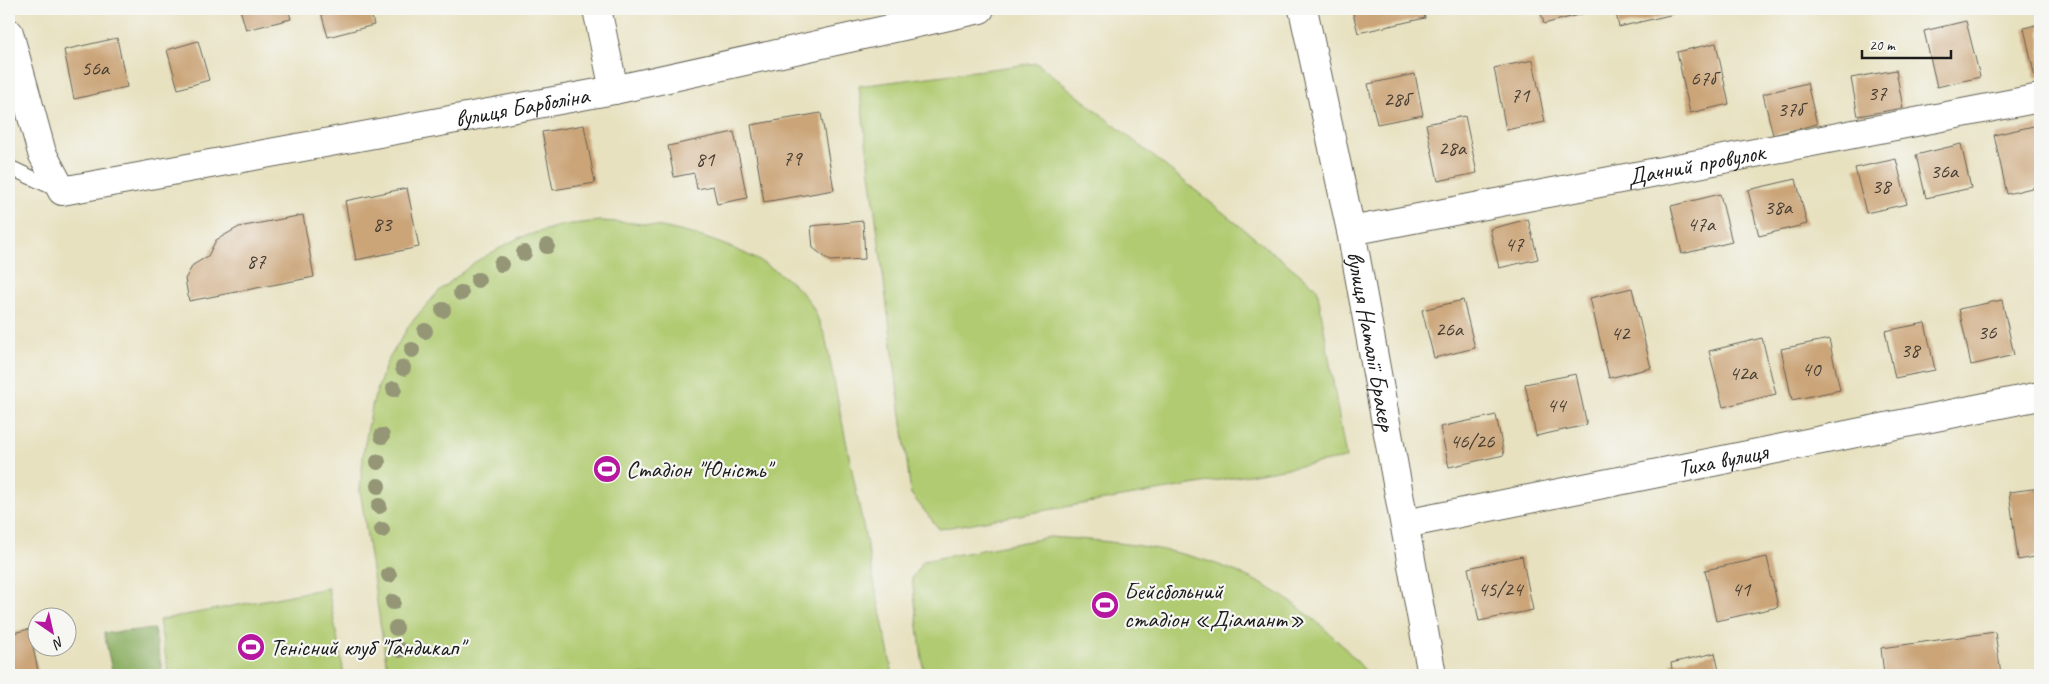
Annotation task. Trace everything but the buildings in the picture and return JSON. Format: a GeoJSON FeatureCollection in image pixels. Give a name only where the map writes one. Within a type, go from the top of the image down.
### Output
{"type":"FeatureCollection","features":[{"type":"Feature","properties":{"kind":"street"},"geometry":{"type":"LineString","coordinates":[[597,9],[614,90]]}},
{"type":"Feature","properties":{"kind":"street","name":"вулиця Барболіна"},"geometry":{"type":"LineString","coordinates":[[62,191],[614,90],[980,9]]}},
{"type":"Feature","properties":{"kind":"street","name":"вулиця Наталії Бракер"},"geometry":{"type":"LineString","coordinates":[[1303,9],[1351,232],[1432,675]]}},
{"type":"Feature","properties":{"kind":"street"},"geometry":{"type":"LineString","coordinates":[[9,33],[42,153],[62,191]]}},
{"type":"Feature","properties":{"kind":"street","name":"Дачний провулок"},"geometry":{"type":"LineString","coordinates":[[1351,232],[2040,98]]}},
{"type":"Feature","properties":{"kind":"street","name":"Тиха вулиця"},"geometry":{"type":"LineString","coordinates":[[1405,524],[2040,396]]}},
{"type":"Feature","properties":{"kind":"lane"},"geometry":{"type":"LineString","coordinates":[[9,167],[62,191]]}},
{"type":"Feature","properties":{"kind":"green space"},"geometry":{"type":"Polygon","coordinates":[[[1037,63],[1317,288],[1346,458],[939,529],[911,494],[859,86],[1037,63]]]}},
{"type":"Feature","properties":{"kind":"green space","name":"Стадіон \"Юність\""},"geometry":{"type":"Polygon","coordinates":[[[600,221],[664,227],[733,248],[776,271],[794,285],[809,301],[825,336],[893,675],[388,675],[360,490],[364,448],[373,402],[387,362],[410,324],[439,291],[475,262],[518,238],[563,225],[600,221]]]}},
{"type":"Feature","properties":{"kind":"green space","name":"Бейсбольний стадіон «Діамант»"},"geometry":{"type":"Polygon","coordinates":[[[1050,537],[1145,547],[1187,555],[1226,568],[1263,585],[1299,608],[1334,638],[1369,675],[924,675],[912,578],[923,561],[1050,537]]]}},
{"type":"Feature","properties":{"kind":"green space","name":"Тенісний клуб \"Гандикап\""},"geometry":{"type":"Polygon","coordinates":[[[328,588],[344,675],[169,675],[159,620],[328,588]]]}},
{"type":"Feature","properties":{"kind":"green space"},"geometry":{"type":"Polygon","coordinates":[[[154,629],[163,675],[113,675],[104,633],[154,629]]]}},
{"type":"Feature","properties":{"kind":"place","name":"Стадіон \"Юність\""},"geometry":{"type":"Point","coordinates":[607,469]}},
{"type":"Feature","properties":{"kind":"place","name":"Бейсбольний стадіон «Діамант»"},"geometry":{"type":"Point","coordinates":[1105,605]}},
{"type":"Feature","properties":{"kind":"place","name":"Тенісний клуб \"Гандикап\""},"geometry":{"type":"Point","coordinates":[251,647]}}]}
